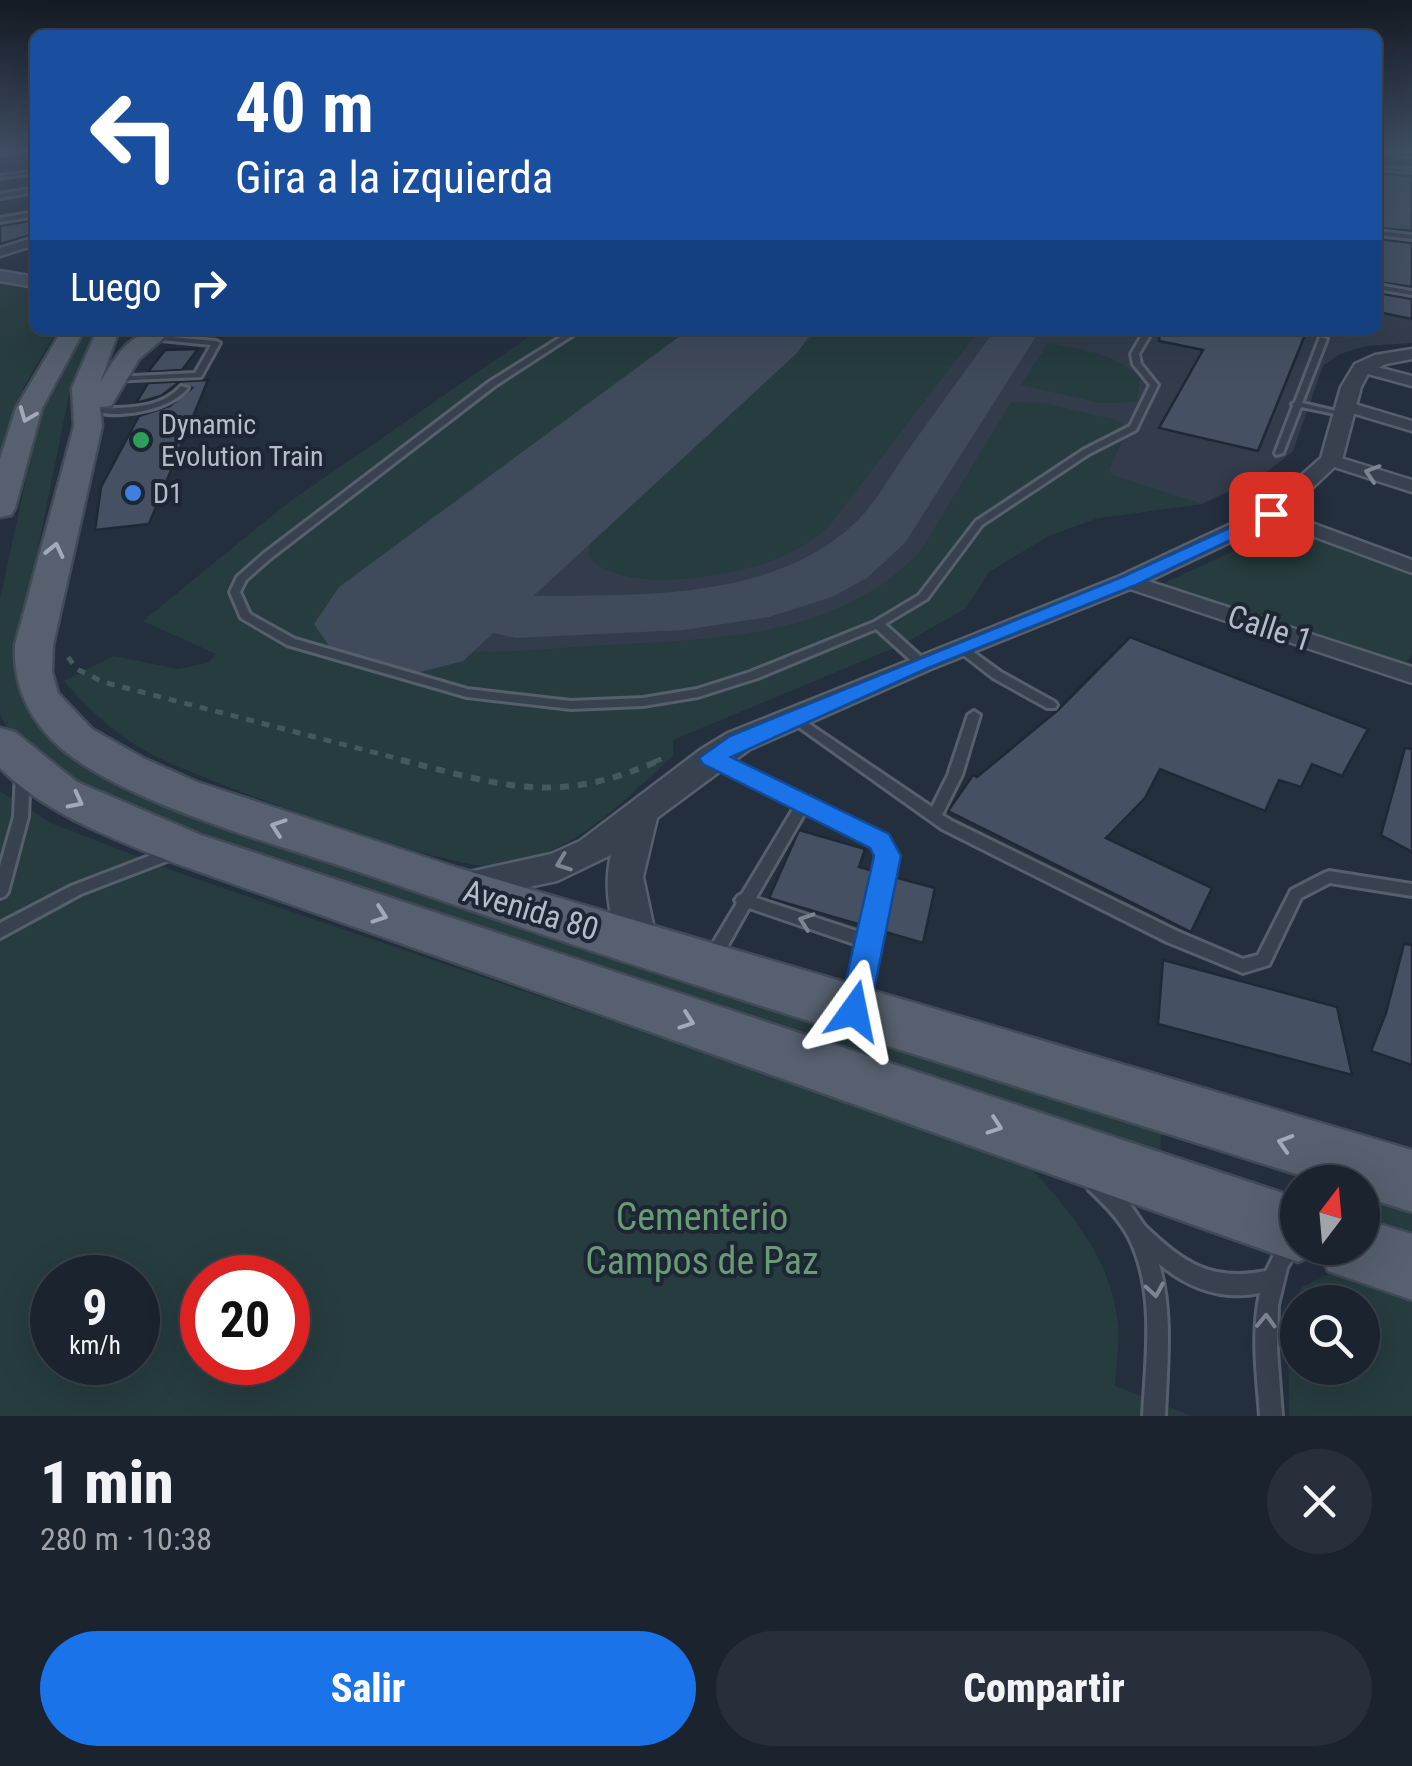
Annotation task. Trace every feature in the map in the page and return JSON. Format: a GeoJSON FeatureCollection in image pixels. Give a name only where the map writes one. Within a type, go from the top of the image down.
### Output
{"type":"FeatureCollection","features":[{"type":"Feature","properties":{"kind":"main road"},"geometry":{"type":"LineString","coordinates":[[0,272],[30,267]]}},
{"type":"Feature","properties":{"kind":"main road"},"geometry":{"type":"LineString","coordinates":[[0,272],[30,281]]}},
{"type":"Feature","properties":{"kind":"main road"},"geometry":{"type":"LineString","coordinates":[[0,508],[29,408],[70,335]]}},
{"type":"Feature","properties":{"kind":"main road","name":"Avenida 80"},"geometry":{"type":"LineString","coordinates":[[106,335],[85,388],[92,418],[34,645],[34,672],[40,697],[60,722],[98,754],[181,793],[458,887],[1412,1181]]}},
{"type":"Feature","properties":{"kind":"main road"},"geometry":{"type":"LineString","coordinates":[[92,418],[112,379],[148,335]]}},
{"type":"Feature","properties":{"kind":"main road","name":"Avenida 80"},"geometry":{"type":"LineString","coordinates":[[11,755],[71,799],[185,848],[1280,1225]]}},
{"type":"Feature","properties":{"kind":"main road"},"geometry":{"type":"LineString","coordinates":[[1380,1257],[1412,1267]]}},
{"type":"Feature","properties":{"kind":"street"},"geometry":{"type":"LineString","coordinates":[[0,252],[30,243]]}},
{"type":"Feature","properties":{"kind":"street"},"geometry":{"type":"LineString","coordinates":[[458,887],[556,867],[592,851],[711,758],[792,718],[921,663],[1129,581],[1271,514],[1331,460],[1351,387],[1362,368],[1381,359],[1412,354]]}},
{"type":"Feature","properties":{"kind":"street"},"geometry":{"type":"LineString","coordinates":[[1362,368],[1412,381]]}},
{"type":"Feature","properties":{"kind":"street"},"geometry":{"type":"LineString","coordinates":[[1347,410],[1412,426]]}},
{"type":"Feature","properties":{"kind":"street"},"geometry":{"type":"LineString","coordinates":[[1331,460],[1412,486]]}},
{"type":"Feature","properties":{"kind":"street"},"geometry":{"type":"LineString","coordinates":[[1271,514],[1412,567]]}},
{"type":"Feature","properties":{"kind":"street","name":"Calle 1"},"geometry":{"type":"LineString","coordinates":[[1129,581],[1412,675]]}},
{"type":"Feature","properties":{"kind":"street"},"geometry":{"type":"LineString","coordinates":[[638,943],[623,886],[629,850],[643,809]]}},
{"type":"Feature","properties":{"kind":"lane"},"geometry":{"type":"LineString","coordinates":[[1382,233],[1412,237]]}},
{"type":"Feature","properties":{"kind":"lane"},"geometry":{"type":"LineString","coordinates":[[1382,288],[1412,294]]}},
{"type":"Feature","properties":{"kind":"lane"},"geometry":{"type":"LineString","coordinates":[[92,418],[176,399],[187,382],[203,372],[216,343],[169,335]]}},
{"type":"Feature","properties":{"kind":"lane"},"geometry":{"type":"LineString","coordinates":[[569,335],[492,384],[267,556],[241,579],[234,592],[245,616],[270,633],[314,650],[428,684],[507,701],[571,705],[643,702],[698,693],[754,675],[878,624],[931,590],[988,516],[1086,452],[1134,428],[1154,385],[1137,364],[1135,354],[1146,335]]}},
{"type":"Feature","properties":{"kind":"lane"},"geometry":{"type":"LineString","coordinates":[[1279,454],[1323,340]]}},
{"type":"Feature","properties":{"kind":"lane"},"geometry":{"type":"LineString","coordinates":[[112,379],[187,382]]}},
{"type":"Feature","properties":{"kind":"lane"},"geometry":{"type":"LineString","coordinates":[[1296,404],[1347,410]]}},
{"type":"Feature","properties":{"kind":"lane"},"geometry":{"type":"LineString","coordinates":[[878,624],[921,663]]}},
{"type":"Feature","properties":{"kind":"lane"},"geometry":{"type":"LineString","coordinates":[[961,647],[997,675],[1051,705]]}},
{"type":"Feature","properties":{"kind":"lane"},"geometry":{"type":"LineString","coordinates":[[934,818],[955,776],[974,715]]}},
{"type":"Feature","properties":{"kind":"lane"},"geometry":{"type":"LineString","coordinates":[[792,718],[934,818],[1174,937],[1243,966],[1262,960],[1296,894],[1329,877],[1412,890]]}},
{"type":"Feature","properties":{"kind":"lane"},"geometry":{"type":"LineString","coordinates":[[0,892],[21,817],[11,755]]}},
{"type":"Feature","properties":{"kind":"lane"},"geometry":{"type":"LineString","coordinates":[[711,758],[880,841],[888,856],[854,1011]]}},
{"type":"Feature","properties":{"kind":"lane"},"geometry":{"type":"LineString","coordinates":[[708,966],[805,801]]}},
{"type":"Feature","properties":{"kind":"lane"},"geometry":{"type":"LineString","coordinates":[[0,931],[76,890],[185,848]]}},
{"type":"Feature","properties":{"kind":"lane"},"geometry":{"type":"LineString","coordinates":[[744,900],[869,942]]}},
{"type":"Feature","properties":{"kind":"lane"},"geometry":{"type":"LineString","coordinates":[[1068,1152],[1135,1228],[1195,1279],[1226,1287],[1273,1280]]}},
{"type":"Feature","properties":{"kind":"lane"},"geometry":{"type":"LineString","coordinates":[[1135,1228],[1150,1267],[1158,1305],[1154,1416]]}},
{"type":"Feature","properties":{"kind":"lane"},"geometry":{"type":"LineString","coordinates":[[1271,1416],[1266,1332],[1273,1280],[1281,1265]]}},
{"type":"Feature","properties":{"kind":"path"},"geometry":{"type":"LineString","coordinates":[[64,653],[77,669],[104,682],[511,788],[554,790],[608,784],[673,753]]}},
{"type":"Feature","properties":{"kind":"shaded area"},"geometry":{"type":"Polygon","coordinates":[[[1382,216],[1412,216],[1412,343],[1366,346],[1340,354],[1323,366],[1293,451],[1263,475],[1202,504],[1098,518],[1048,536],[989,572],[966,608],[901,645],[826,675],[610,745],[143,621],[288,503],[532,335],[1382,335],[1382,216]]]}},
{"type":"Feature","properties":{"kind":"green space"},"geometry":{"type":"Polygon","coordinates":[[[0,280],[30,288],[30,335],[54,335],[25,385],[0,451],[0,280]]]}},
{"type":"Feature","properties":{"kind":"green space"},"geometry":{"type":"Polygon","coordinates":[[[79,335],[96,335],[69,395],[17,653],[59,745],[1161,1124],[1160,1160],[273,868],[78,786],[35,756],[6,726],[0,714],[0,599],[42,405],[79,335]]]}},
{"type":"Feature","properties":{"kind":"green space"},"geometry":{"type":"Polygon","coordinates":[[[532,335],[686,335],[328,603],[401,639],[430,647],[510,651],[679,641],[766,630],[808,619],[848,604],[886,582],[920,552],[1011,402],[1043,403],[1117,420],[1126,427],[1083,450],[995,509],[919,597],[881,619],[737,678],[683,693],[557,700],[474,691],[320,649],[273,631],[245,611],[240,592],[257,569],[494,386],[541,355],[502,374],[233,587],[240,616],[264,635],[297,648],[461,694],[522,704],[581,707],[640,703],[701,692],[764,673],[899,618],[933,593],[978,532],[1008,506],[1067,467],[1124,437],[1109,469],[1112,475],[1202,504],[1098,518],[1048,536],[989,572],[966,608],[901,645],[673,740],[673,756],[593,826],[549,851],[496,866],[470,864],[377,839],[170,763],[111,727],[64,681],[114,656],[178,669],[207,663],[216,654],[143,621],[288,503],[532,335]]]}},
{"type":"Feature","properties":{"kind":"green space"},"geometry":{"type":"Polygon","coordinates":[[[815,335],[975,335],[829,526],[801,547],[739,570],[654,580],[605,569],[589,557],[590,545],[600,531],[815,335]]]}},
{"type":"Feature","properties":{"kind":"green space"},"geometry":{"type":"Polygon","coordinates":[[[1048,343],[1097,353],[1130,369],[1140,378],[1137,402],[1101,403],[1021,385],[1048,343]]]}},
{"type":"Feature","properties":{"kind":"green space"},"geometry":{"type":"Polygon","coordinates":[[[1289,526],[1412,570],[1412,654],[1403,667],[1162,584],[1289,526]]]}},
{"type":"Feature","properties":{"kind":"green space","name":"Cementerio Campos de Paz"},"geometry":{"type":"Polygon","coordinates":[[[0,791],[51,823],[182,874],[1028,1164],[1086,1237],[1107,1277],[1118,1324],[1115,1386],[1192,1416],[0,1416],[0,791]]]}},
{"type":"Feature","properties":{"kind":"green space"},"geometry":{"type":"Polygon","coordinates":[[[1380,1190],[1412,1200],[1412,1245],[1380,1235],[1380,1190]]]}},
{"type":"Feature","properties":{"kind":"green space"},"geometry":{"type":"Polygon","coordinates":[[[1333,1272],[1412,1288],[1412,1416],[1289,1416],[1289,1385],[1380,1385],[1380,1285],[1306,1285],[1333,1272]]]}},
{"type":"Feature","properties":{"kind":"building"},"geometry":{"type":"Polygon","coordinates":[[[1382,216],[1412,216],[1412,231],[1382,228],[1382,216]]]}},
{"type":"Feature","properties":{"kind":"building"},"geometry":{"type":"Polygon","coordinates":[[[30,221],[30,235],[0,244],[0,226],[30,221]]]}},
{"type":"Feature","properties":{"kind":"building"},"geometry":{"type":"Polygon","coordinates":[[[1382,239],[1412,243],[1412,287],[1382,283],[1382,239]]]}},
{"type":"Feature","properties":{"kind":"building"},"geometry":{"type":"Polygon","coordinates":[[[1382,294],[1412,299],[1412,319],[1382,313],[1382,294]]]}},
{"type":"Feature","properties":{"kind":"building"},"geometry":{"type":"Polygon","coordinates":[[[1160,335],[1305,335],[1258,451],[1159,428],[1203,350],[1159,341],[1160,335]]]}},
{"type":"Feature","properties":{"kind":"building"},"geometry":{"type":"Polygon","coordinates":[[[198,349],[182,370],[148,372],[165,350],[198,349]]]}},
{"type":"Feature","properties":{"kind":"building"},"geometry":{"type":"Polygon","coordinates":[[[208,380],[149,524],[95,530],[101,487],[139,416],[170,406],[192,388],[178,383],[161,396],[136,403],[148,383],[208,380]]]}},
{"type":"Feature","properties":{"kind":"building"},"geometry":{"type":"Polygon","coordinates":[[[1130,637],[1368,729],[1342,776],[1312,764],[1301,787],[1279,780],[1265,811],[1160,769],[1145,798],[1106,838],[1212,888],[1191,932],[948,811],[973,775],[977,777],[1058,710],[1130,637]]]}},
{"type":"Feature","properties":{"kind":"building"},"geometry":{"type":"Polygon","coordinates":[[[1405,748],[1412,749],[1412,852],[1381,835],[1405,748]]]}},
{"type":"Feature","properties":{"kind":"building"},"geometry":{"type":"Polygon","coordinates":[[[799,830],[865,849],[859,867],[873,871],[861,925],[769,898],[799,830]]]}},
{"type":"Feature","properties":{"kind":"building"},"geometry":{"type":"Polygon","coordinates":[[[894,877],[935,888],[923,943],[882,931],[894,877]]]}},
{"type":"Feature","properties":{"kind":"building"},"geometry":{"type":"Polygon","coordinates":[[[1404,944],[1412,945],[1412,1065],[1371,1051],[1386,1013],[1404,944]]]}},
{"type":"Feature","properties":{"kind":"building"},"geometry":{"type":"Polygon","coordinates":[[[1163,960],[1337,1007],[1352,1075],[1158,1024],[1163,960]]]}},
{"type":"Feature","properties":{"kind":"taxiway"},"geometry":{"type":"LineString","coordinates":[[464,572],[457,587],[474,608],[516,617],[727,605],[769,597],[808,583],[844,564],[883,530],[1015,335]]}},
{"type":"Feature","properties":{"kind":"runway"},"geometry":{"type":"LineString","coordinates":[[401,624],[752,335]]}},
{"type":"Feature","properties":{"kind":"place","name":"Dynamic Evolution Train"},"geometry":{"type":"Point","coordinates":[141,440]}},
{"type":"Feature","properties":{"kind":"place","name":"D1"},"geometry":{"type":"Point","coordinates":[133,493]}},
{"type":"Feature","properties":{"kind":"route"},"geometry":{"type":"LineString","coordinates":[[854,1011],[888,856],[880,841],[711,758],[738,742],[921,663],[1129,581],[1271,514]]}}]}
